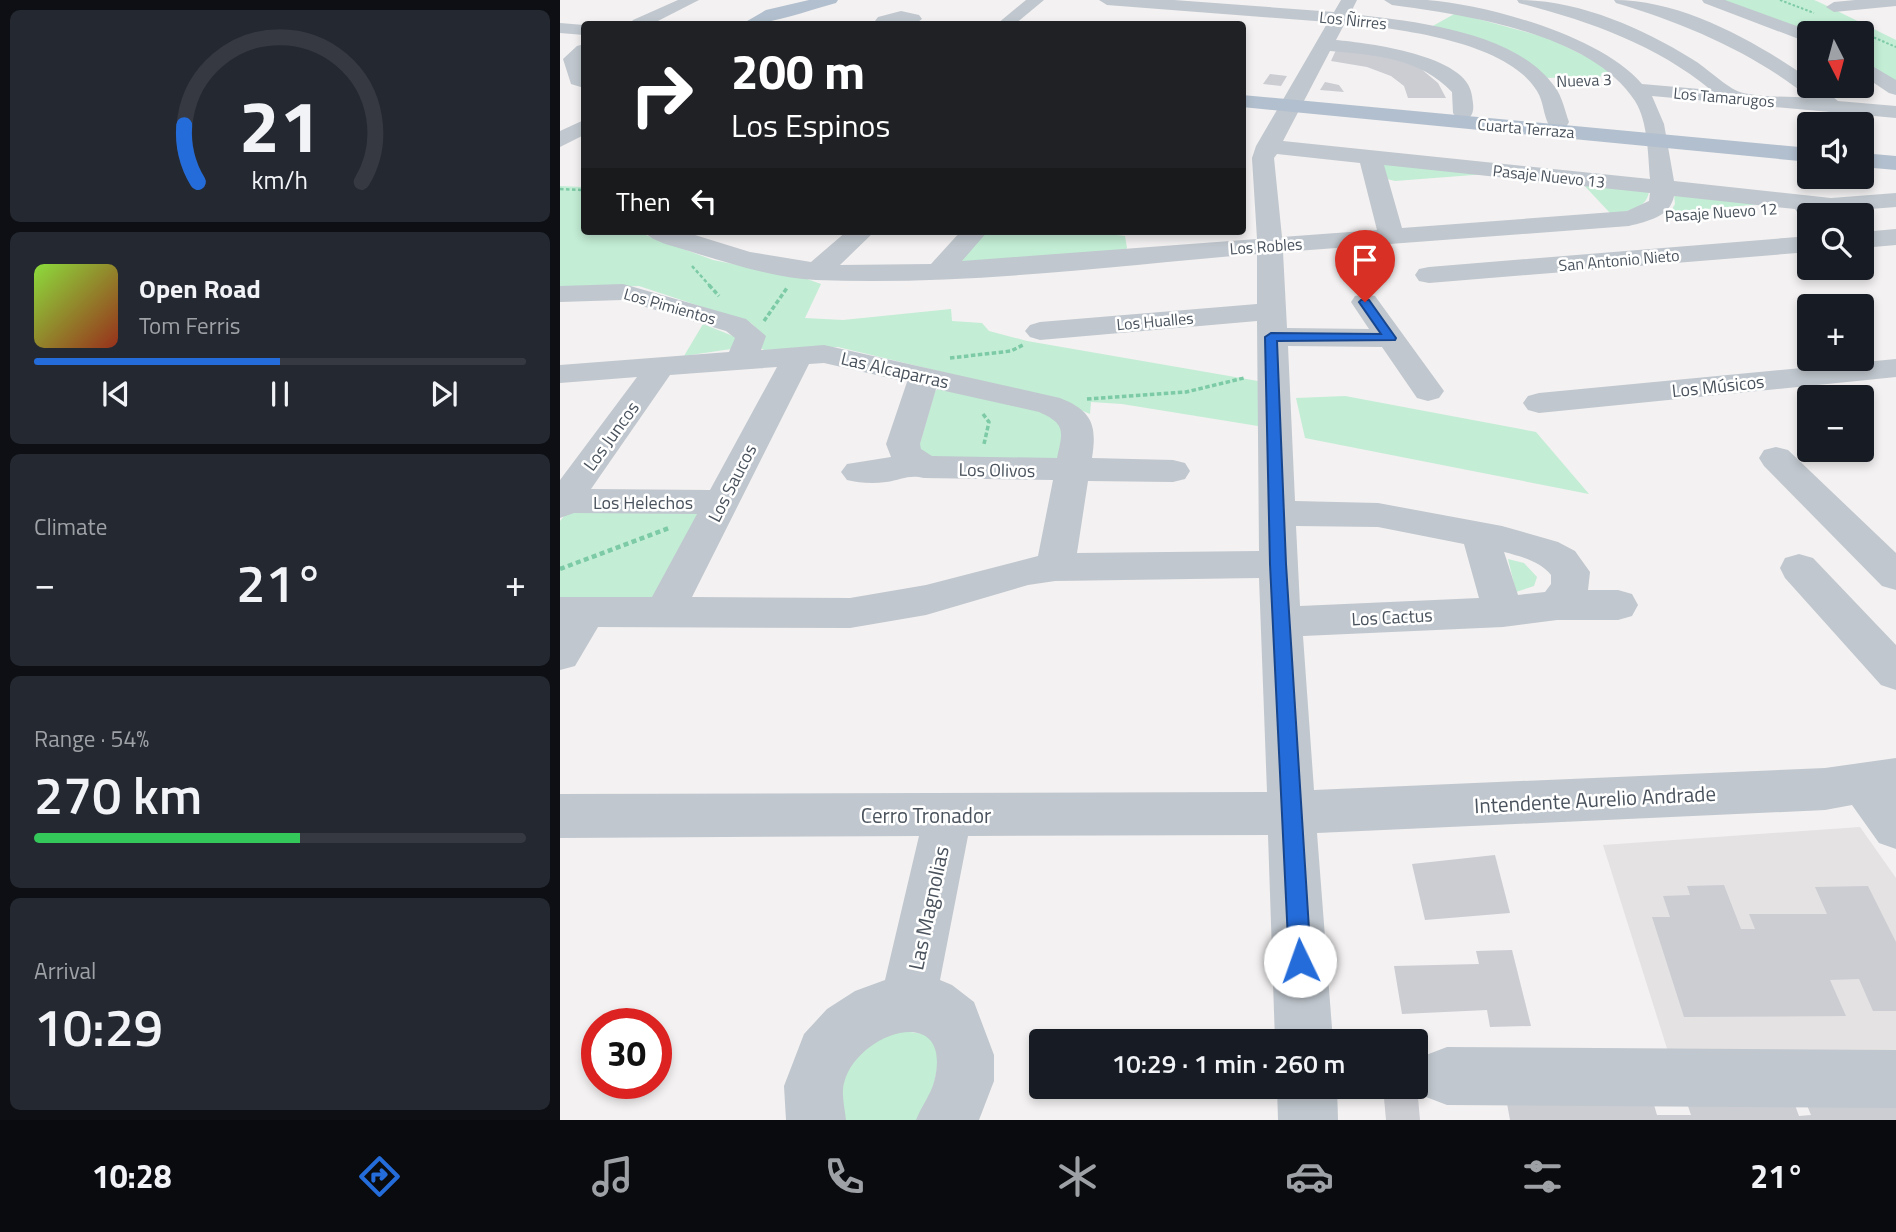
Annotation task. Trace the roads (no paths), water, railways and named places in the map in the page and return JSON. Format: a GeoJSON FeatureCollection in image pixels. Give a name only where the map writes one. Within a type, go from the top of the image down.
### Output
{"type":"FeatureCollection","features":[{"type":"Feature","properties":{"kind":"main road"},"geometry":{"type":"LineString","coordinates":[[757,21],[772,14],[830,0]]}},
{"type":"Feature","properties":{"kind":"main road"},"geometry":{"type":"LineString","coordinates":[[777,21],[799,8]]}},
{"type":"Feature","properties":{"kind":"main road","name":"Cuarta Terraza"},"geometry":{"type":"LineString","coordinates":[[1246,93],[1293,101],[1655,136],[1797,144]]}},
{"type":"Feature","properties":{"kind":"main road","name":"Cuarta Terraza"},"geometry":{"type":"LineString","coordinates":[[1246,101],[1293,101],[1558,122],[1797,153]]}},
{"type":"Feature","properties":{"kind":"main road"},"geometry":{"type":"LineString","coordinates":[[1874,151],[1896,153]]}},
{"type":"Feature","properties":{"kind":"main road"},"geometry":{"type":"LineString","coordinates":[[1874,161],[1896,163]]}},
{"type":"Feature","properties":{"kind":"street"},"geometry":{"type":"LineString","coordinates":[[644,21],[683,0]]}},
{"type":"Feature","properties":{"kind":"street"},"geometry":{"type":"LineString","coordinates":[[1009,21],[1037,0]]}},
{"type":"Feature","properties":{"kind":"street","name":"Los Ñirres"},"geometry":{"type":"LineString","coordinates":[[1107,0],[1246,5],[1424,29],[1490,50],[1522,66],[1542,81]]}},
{"type":"Feature","properties":{"kind":"street"},"geometry":{"type":"LineString","coordinates":[[1303,1029],[1278,564],[1270,245],[1262,165],[1267,146],[1349,0]]}},
{"type":"Feature","properties":{"kind":"street"},"geometry":{"type":"LineString","coordinates":[[1392,0],[1433,3],[1503,20],[1555,37],[1593,55],[1631,84],[1649,110],[1662,188]]}},
{"type":"Feature","properties":{"kind":"street"},"geometry":{"type":"LineString","coordinates":[[1525,0],[1608,24],[1673,53],[1734,98]]}},
{"type":"Feature","properties":{"kind":"street"},"geometry":{"type":"LineString","coordinates":[[1622,0],[1663,12],[1742,45],[1790,74],[1832,106]]}},
{"type":"Feature","properties":{"kind":"street"},"geometry":{"type":"LineString","coordinates":[[1128,15],[1142,1]]}},
{"type":"Feature","properties":{"kind":"street"},"geometry":{"type":"LineString","coordinates":[[1555,37],[1712,1],[1797,32]]}},
{"type":"Feature","properties":{"kind":"street"},"geometry":{"type":"LineString","coordinates":[[1834,7],[1896,1]]}},
{"type":"Feature","properties":{"kind":"street"},"geometry":{"type":"LineString","coordinates":[[1233,21],[1246,5]]}},
{"type":"Feature","properties":{"kind":"street"},"geometry":{"type":"LineString","coordinates":[[1424,29],[1457,10]]}},
{"type":"Feature","properties":{"kind":"street"},"geometry":{"type":"LineString","coordinates":[[560,28],[581,30]]}},
{"type":"Feature","properties":{"kind":"street"},"geometry":{"type":"LineString","coordinates":[[560,36],[581,38]]}},
{"type":"Feature","properties":{"kind":"street"},"geometry":{"type":"LineString","coordinates":[[1325,45],[1389,53],[1429,65],[1445,73],[1462,91],[1463,113]]}},
{"type":"Feature","properties":{"kind":"street"},"geometry":{"type":"LineString","coordinates":[[575,83],[572,59],[581,52]]}},
{"type":"Feature","properties":{"kind":"street"},"geometry":{"type":"LineString","coordinates":[[1874,74],[1896,89]]}},
{"type":"Feature","properties":{"kind":"street","name":"Nueva 3"},"geometry":{"type":"LineString","coordinates":[[1590,79],[1631,84]]}},
{"type":"Feature","properties":{"kind":"street","name":"Nueva 3"},"geometry":{"type":"LineString","coordinates":[[1542,81],[1566,80]]}},
{"type":"Feature","properties":{"kind":"street"},"geometry":{"type":"LineString","coordinates":[[1542,81],[1553,97],[1558,122]]}},
{"type":"Feature","properties":{"kind":"street","name":"Los Tamarugos"},"geometry":{"type":"LineString","coordinates":[[1631,84],[1734,98],[1896,112]]}},
{"type":"Feature","properties":{"kind":"street"},"geometry":{"type":"LineString","coordinates":[[560,125],[581,114]]}},
{"type":"Feature","properties":{"kind":"street"},"geometry":{"type":"LineString","coordinates":[[560,139],[581,128]]}},
{"type":"Feature","properties":{"kind":"street","name":"Pasaje Nuevo 13"},"geometry":{"type":"LineString","coordinates":[[1267,146],[1811,203]]}},
{"type":"Feature","properties":{"kind":"street"},"geometry":{"type":"LineString","coordinates":[[1370,158],[1392,236]]}},
{"type":"Feature","properties":{"kind":"street"},"geometry":{"type":"LineString","coordinates":[[1380,186],[1541,175]]}},
{"type":"Feature","properties":{"kind":"street","name":"Los Robles"},"geometry":{"type":"LineString","coordinates":[[668,235],[721,254],[808,271],[872,275],[938,272],[1128,238],[1270,245],[1629,218],[1656,208],[1661,200],[1662,188]]}},
{"type":"Feature","properties":{"kind":"street","name":"Pasaje Nuevo 12"},"geometry":{"type":"LineString","coordinates":[[1857,203],[1896,200]]}},
{"type":"Feature","properties":{"kind":"street","name":"Pasaje Nuevo 12"},"geometry":{"type":"LineString","coordinates":[[1629,218],[1797,207]]}},
{"type":"Feature","properties":{"kind":"street"},"geometry":{"type":"LineString","coordinates":[[721,254],[746,235]]}},
{"type":"Feature","properties":{"kind":"street"},"geometry":{"type":"LineString","coordinates":[[808,271],[857,235]]}},
{"type":"Feature","properties":{"kind":"street"},"geometry":{"type":"LineString","coordinates":[[938,272],[971,235]]}},
{"type":"Feature","properties":{"kind":"street"},"geometry":{"type":"LineString","coordinates":[[1874,239],[1896,237]]}},
{"type":"Feature","properties":{"kind":"street","name":"San Antonio Nieto"},"geometry":{"type":"LineString","coordinates":[[1429,275],[1797,245]]}},
{"type":"Feature","properties":{"kind":"street","name":"Los Pimientos"},"geometry":{"type":"LineString","coordinates":[[560,294],[623,292],[746,342]]}},
{"type":"Feature","properties":{"kind":"street"},"geometry":{"type":"LineString","coordinates":[[1365,302],[1428,391]]}},
{"type":"Feature","properties":{"kind":"street","name":"Los Hualles"},"geometry":{"type":"LineString","coordinates":[[1040,331],[1271,338],[1390,338]]}},
{"type":"Feature","properties":{"kind":"street","name":"Las Alcaparras"},"geometry":{"type":"LineString","coordinates":[[560,374],[661,366],[746,342],[799,354],[833,355],[1061,410],[1069,415],[1078,427],[1079,440],[1073,470]]}},
{"type":"Feature","properties":{"kind":"street","name":"Los Saucos"},"geometry":{"type":"LineString","coordinates":[[664,612],[799,354]]}},
{"type":"Feature","properties":{"kind":"street","name":"Los Juncos"},"geometry":{"type":"LineString","coordinates":[[562,504],[661,366]]}},
{"type":"Feature","properties":{"kind":"street","name":"Los Músicos"},"geometry":{"type":"LineString","coordinates":[[1539,403],[1896,368]]}},
{"type":"Feature","properties":{"kind":"street"},"geometry":{"type":"LineString","coordinates":[[859,472],[887,471],[913,461],[906,454],[903,444],[924,377]]}},
{"type":"Feature","properties":{"kind":"street"},"geometry":{"type":"LineString","coordinates":[[1776,458],[1896,576]]}},
{"type":"Feature","properties":{"kind":"street","name":"Los Olivos"},"geometry":{"type":"LineString","coordinates":[[913,461],[934,469],[1173,471]]}},
{"type":"Feature","properties":{"kind":"street"},"geometry":{"type":"LineString","coordinates":[[1055,567],[1073,470]]}},
{"type":"Feature","properties":{"kind":"street","name":"Los Helechos"},"geometry":{"type":"LineString","coordinates":[[562,504],[723,502]]}},
{"type":"Feature","properties":{"kind":"street"},"geometry":{"type":"LineString","coordinates":[[1276,513],[1377,515],[1528,543],[1564,563],[1570,576],[1570,586],[1566,596],[1557,605]]}},
{"type":"Feature","properties":{"kind":"street"},"geometry":{"type":"LineString","coordinates":[[1480,534],[1503,612]]}},
{"type":"Feature","properties":{"kind":"street"},"geometry":{"type":"LineString","coordinates":[[560,654],[573,612],[850,612],[926,600],[1028,570],[1055,567],[1278,564]]}},
{"type":"Feature","properties":{"kind":"street"},"geometry":{"type":"LineString","coordinates":[[1799,568],[1896,673]]}},
{"type":"Feature","properties":{"kind":"street","name":"Los Cactus"},"geometry":{"type":"LineString","coordinates":[[1282,622],[1503,612],[1557,605],[1618,605]]}},
{"type":"Feature","properties":{"kind":"street"},"geometry":{"type":"LineString","coordinates":[[1880,780],[1896,827]]}},
{"type":"Feature","properties":{"kind":"street","name":"Intendente Aurelio Andrade"},"geometry":{"type":"LineString","coordinates":[[1292,813],[1825,789],[1880,780]]}},
{"type":"Feature","properties":{"kind":"street","name":"Cerro Tronador"},"geometry":{"type":"LineString","coordinates":[[560,816],[1292,813]]}},
{"type":"Feature","properties":{"kind":"street","name":"Las Magnolias"},"geometry":{"type":"LineString","coordinates":[[908,1001],[948,815]]}},
{"type":"Feature","properties":{"kind":"street"},"geometry":{"type":"LineString","coordinates":[[816,1120],[813,1089],[820,1066],[831,1045],[847,1027],[867,1013],[887,1004],[908,1001],[927,1004],[944,1013],[956,1026],[964,1045],[967,1066],[962,1089],[946,1120]]}},
{"type":"Feature","properties":{"kind":"street"},"geometry":{"type":"LineString","coordinates":[[1447,1076],[1896,1079]]}},
{"type":"Feature","properties":{"kind":"street"},"geometry":{"type":"LineString","coordinates":[[1307,1099],[1308,1120]]}}]}
